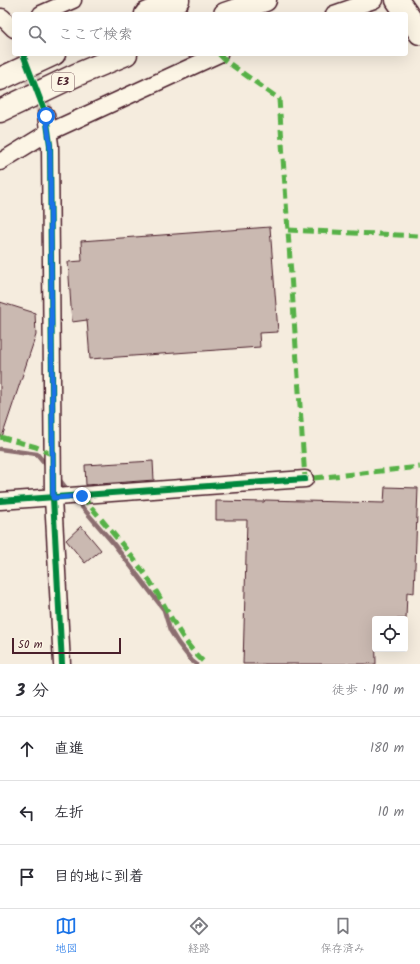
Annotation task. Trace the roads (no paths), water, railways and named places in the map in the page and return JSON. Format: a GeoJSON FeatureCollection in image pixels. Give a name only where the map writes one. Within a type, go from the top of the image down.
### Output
{"type":"FeatureCollection","features":[{"type":"Feature","properties":{"kind":"main road"},"geometry":{"type":"LineString","coordinates":[[151,12],[178,0]]}},
{"type":"Feature","properties":{"kind":"main road"},"geometry":{"type":"LineString","coordinates":[[231,12],[265,0]]}},
{"type":"Feature","properties":{"kind":"main road"},"geometry":{"type":"LineString","coordinates":[[397,0],[406,12]]}},
{"type":"Feature","properties":{"kind":"main road"},"geometry":{"type":"LineString","coordinates":[[408,15],[420,32]]}},
{"type":"Feature","properties":{"kind":"main road","name":"E3"},"geometry":{"type":"LineString","coordinates":[[0,80],[50,56]]}},
{"type":"Feature","properties":{"kind":"main road","name":"E3"},"geometry":{"type":"LineString","coordinates":[[0,111],[76,75],[121,56]]}},
{"type":"Feature","properties":{"kind":"street"},"geometry":{"type":"LineString","coordinates":[[46,12],[73,0]]}},
{"type":"Feature","properties":{"kind":"street"},"geometry":{"type":"LineString","coordinates":[[340,12],[374,0]]}},
{"type":"Feature","properties":{"kind":"street"},"geometry":{"type":"LineString","coordinates":[[0,17],[2,17],[10,29]]}},
{"type":"Feature","properties":{"kind":"street"},"geometry":{"type":"LineString","coordinates":[[0,162],[48,133],[215,56]]}},
{"type":"Feature","properties":{"kind":"street"},"geometry":{"type":"LineString","coordinates":[[46,116],[50,145],[53,498],[62,664]]}},
{"type":"Feature","properties":{"kind":"street"},"geometry":{"type":"LineString","coordinates":[[0,501],[305,479]]}},
{"type":"Feature","properties":{"kind":"waterway"},"geometry":{"type":"LineString","coordinates":[[0,449],[37,454],[48,467]]}},
{"type":"Feature","properties":{"kind":"waterway"},"geometry":{"type":"LineString","coordinates":[[58,478],[70,493]]}},
{"type":"Feature","properties":{"kind":"waterway"},"geometry":{"type":"LineString","coordinates":[[76,500],[113,543],[164,610],[170,630],[178,643],[196,664]]}},
{"type":"Feature","properties":{"kind":"tunnel"},"geometry":{"type":"LineString","coordinates":[[24,56],[46,115]]}}]}
